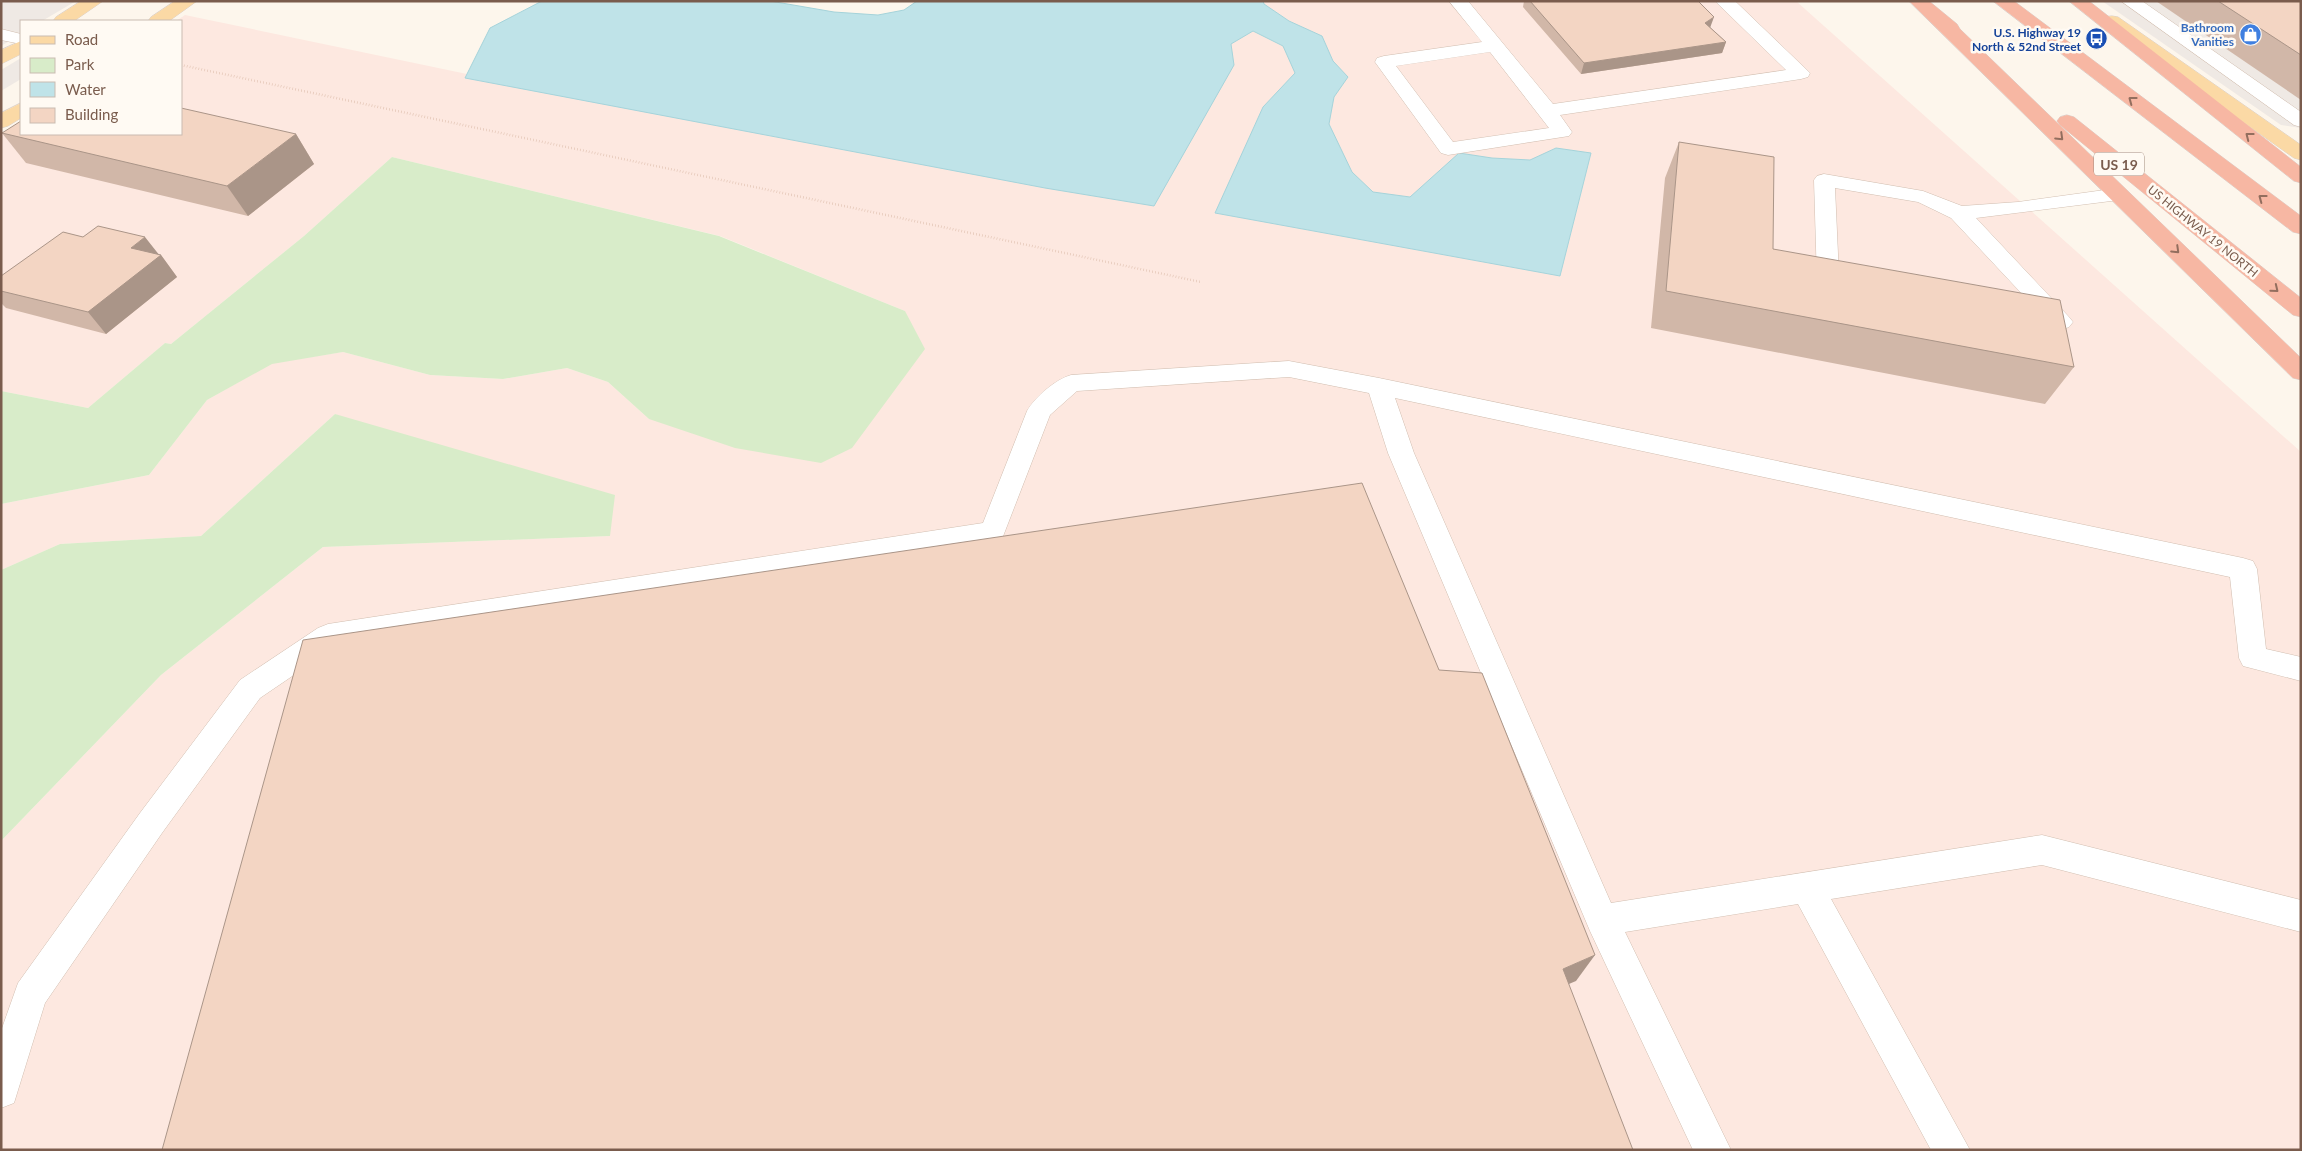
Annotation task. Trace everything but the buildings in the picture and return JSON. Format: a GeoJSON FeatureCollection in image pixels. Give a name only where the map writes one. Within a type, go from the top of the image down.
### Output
{"type":"FeatureCollection","features":[{"type":"Feature","properties":{"kind":"highway","name":"US HIGHWAY 19 NORTH"},"geometry":{"type":"LineString","coordinates":[[1918,1],[2301,310]]}},
{"type":"Feature","properties":{"kind":"highway"},"geometry":{"type":"LineString","coordinates":[[2002,1],[2301,228]]}},
{"type":"Feature","properties":{"kind":"highway"},"geometry":{"type":"LineString","coordinates":[[2078,1],[2301,177]]}},
{"type":"Feature","properties":{"kind":"highway"},"geometry":{"type":"LineString","coordinates":[[1937,17],[2301,372]]}},
{"type":"Feature","properties":{"kind":"main road"},"geometry":{"type":"LineString","coordinates":[[64,20],[94,1]]}},
{"type":"Feature","properties":{"kind":"main road"},"geometry":{"type":"LineString","coordinates":[[159,20],[188,1]]}},
{"type":"Feature","properties":{"kind":"main road"},"geometry":{"type":"LineString","coordinates":[[2083,1],[2301,154]]}},
{"type":"Feature","properties":{"kind":"main road"},"geometry":{"type":"LineString","coordinates":[[1,58],[20,47]]}},
{"type":"Feature","properties":{"kind":"main road"},"geometry":{"type":"LineString","coordinates":[[1,122],[20,110]]}},
{"type":"Feature","properties":{"kind":"lane"},"geometry":{"type":"LineString","coordinates":[[1458,1],[1548,111],[1562,132],[1448,149],[1384,62],[1494,46]]}},
{"type":"Feature","properties":{"kind":"lane"},"geometry":{"type":"LineString","coordinates":[[1548,111],[1801,73],[1724,1]]}},
{"type":"Feature","properties":{"kind":"lane"},"geometry":{"type":"LineString","coordinates":[[2130,1],[2301,121]]}},
{"type":"Feature","properties":{"kind":"lane"},"geometry":{"type":"LineString","coordinates":[[1,34],[20,39]]}},
{"type":"Feature","properties":{"kind":"lane"},"geometry":{"type":"LineString","coordinates":[[1857,286],[1828,281],[1824,180],[1923,197],[1959,213],[2063,323],[2024,316]]}},
{"type":"Feature","properties":{"kind":"lane"},"geometry":{"type":"LineString","coordinates":[[1959,213],[2018,208],[2119,194]]}},
{"type":"Feature","properties":{"kind":"lane"},"geometry":{"type":"LineString","coordinates":[[1,1090],[30,995],[151,823],[250,689],[328,636],[993,532],[1039,411],[1071,384],[1288,368],[2243,569],[2253,658],[2301,669]]}},
{"type":"Feature","properties":{"kind":"lane"},"geometry":{"type":"LineString","coordinates":[[1380,386],[1401,453],[1602,920],[1712,1150]]}},
{"type":"Feature","properties":{"kind":"lane"},"geometry":{"type":"LineString","coordinates":[[1602,920],[2042,850],[2301,916]]}},
{"type":"Feature","properties":{"kind":"lane"},"geometry":{"type":"LineString","coordinates":[[1806,888],[1951,1150]]}},
{"type":"Feature","properties":{"kind":"path"},"geometry":{"type":"LineString","coordinates":[[182,65],[953,226],[1201,282]]}},
{"type":"Feature","properties":{"kind":"shaded area"},"geometry":{"type":"Polygon","coordinates":[[[1,1],[76,1],[44,20],[20,20],[20,35],[1,46],[1,1]]]}},
{"type":"Feature","properties":{"kind":"shaded area"},"geometry":{"type":"Polygon","coordinates":[[[1263,1],[1796,1],[2301,452],[2301,1150],[1,1150],[1,841],[161,675],[323,547],[610,536],[335,414],[201,536],[60,544],[1,570],[1,504],[149,475],[207,400],[272,363],[343,352],[430,375],[503,379],[567,368],[608,382],[649,419],[905,311],[720,236],[392,157],[304,236],[171,344],[165,343],[88,408],[1,391],[1,135],[20,123],[20,135],[182,135],[182,20],[178,20],[185,15],[467,74],[465,78],[1045,188],[1154,206],[1231,44],[1253,31],[1283,46],[1295,73],[1263,107],[1215,213],[1560,276],[1591,153],[1556,148],[1531,160],[1492,158],[1459,153],[1410,197],[1373,192],[1352,172],[1329,124],[1334,97],[1348,77],[1333,61],[1322,36],[1289,21],[1264,4],[1263,1]]]}},
{"type":"Feature","properties":{"kind":"shaded area"},"geometry":{"type":"Polygon","coordinates":[[[2102,1],[2301,1],[2301,128],[2281,125],[2102,1]]]}},
{"type":"Feature","properties":{"kind":"shaded area"},"geometry":{"type":"Polygon","coordinates":[[[20,59],[20,80],[1,91],[1,70],[20,59]]]}},
{"type":"Feature","properties":{"kind":"green space"},"geometry":{"type":"Polygon","coordinates":[[[392,157],[719,236],[905,311],[925,349],[852,448],[821,463],[735,448],[649,419],[608,382],[567,368],[503,379],[430,375],[343,352],[272,364],[207,400],[149,475],[1,504],[1,391],[88,408],[165,343],[171,344],[304,236],[392,157]]]}},
{"type":"Feature","properties":{"kind":"green space"},"geometry":{"type":"Polygon","coordinates":[[[335,414],[615,495],[610,536],[323,547],[161,675],[1,841],[1,570],[60,544],[201,536],[335,414]]]}},
{"type":"Feature","properties":{"kind":"water"},"geometry":{"type":"Polygon","coordinates":[[[542,1],[770,1],[834,12],[878,15],[904,10],[917,1],[1263,1],[1264,4],[1289,21],[1322,36],[1333,61],[1348,77],[1334,97],[1329,124],[1352,172],[1373,192],[1410,197],[1459,153],[1492,158],[1530,160],[1556,148],[1591,153],[1560,276],[1215,213],[1263,107],[1295,73],[1283,46],[1253,31],[1231,44],[1234,65],[1154,206],[1045,188],[465,78],[490,28],[542,1]]]}},
{"type":"Feature","properties":{"kind":"place","name":"Bathroom Vanities"},"geometry":{"type":"Point","coordinates":[2250,34]}},
{"type":"Feature","properties":{"kind":"place","name":"U.S. Highway 19 North & 52nd Street"},"geometry":{"type":"Point","coordinates":[2097,39]}}]}
